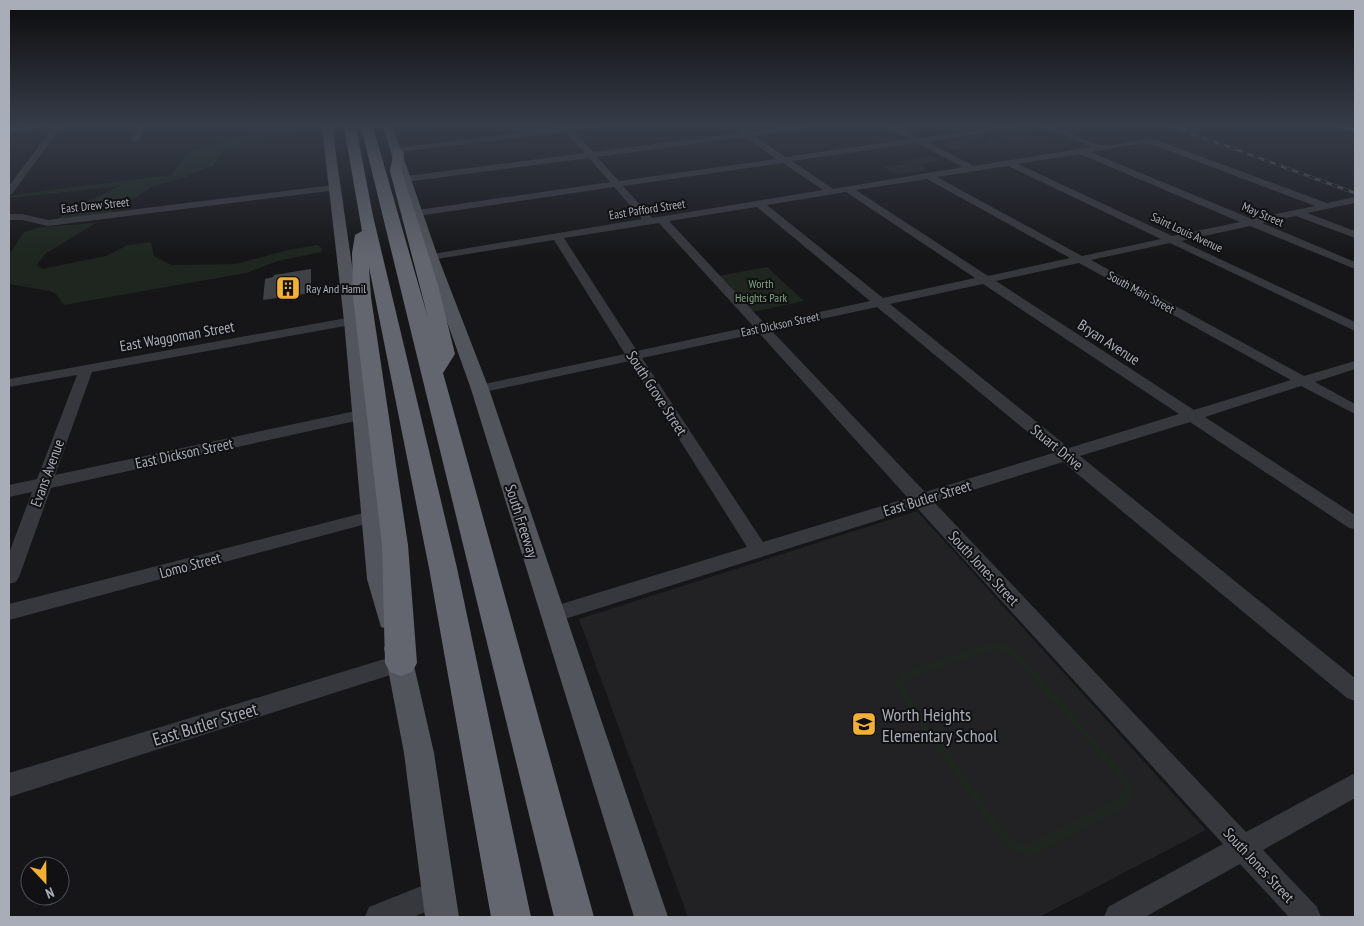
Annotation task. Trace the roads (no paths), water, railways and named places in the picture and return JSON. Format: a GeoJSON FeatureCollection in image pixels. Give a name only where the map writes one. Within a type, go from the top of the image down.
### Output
{"type":"FeatureCollection","features":[{"type":"Feature","properties":{"kind":"highway"},"geometry":{"type":"LineString","coordinates":[[357,170],[443,568],[511,917]]}},
{"type":"Feature","properties":{"kind":"highway"},"geometry":{"type":"LineString","coordinates":[[379,170],[434,373],[503,649],[574,917]]}},
{"type":"Feature","properties":{"kind":"highway"},"geometry":{"type":"LineString","coordinates":[[396,170],[429,285],[445,354],[434,373]]}},
{"type":"Feature","properties":{"kind":"highway"},"geometry":{"type":"LineString","coordinates":[[366,216],[360,253],[362,297],[395,545],[401,663]]}},
{"type":"Feature","properties":{"kind":"main road"},"geometry":{"type":"LineString","coordinates":[[332,170],[352,321],[360,415],[379,579],[401,663],[419,753],[440,905]]}},
{"type":"Feature","properties":{"kind":"main road","name":"South Freeway"},"geometry":{"type":"LineString","coordinates":[[403,170],[431,257],[480,389],[552,615],[588,717],[651,917]]}},
{"type":"Feature","properties":{"kind":"street"},"geometry":{"type":"LineString","coordinates":[[10,192],[26,170]]}},
{"type":"Feature","properties":{"kind":"street"},"geometry":{"type":"LineString","coordinates":[[406,179],[474,170]]}},
{"type":"Feature","properties":{"kind":"street","name":"South Jones Street"},"geometry":{"type":"LineString","coordinates":[[605,170],[762,328],[1307,917]]}},
{"type":"Feature","properties":{"kind":"street"},"geometry":{"type":"LineString","coordinates":[[418,213],[714,170]]}},
{"type":"Feature","properties":{"kind":"street"},"geometry":{"type":"LineString","coordinates":[[800,170],[830,191]]}},
{"type":"Feature","properties":{"kind":"street","name":"East Pafford Street"},"geometry":{"type":"LineString","coordinates":[[431,257],[957,170]]}},
{"type":"Feature","properties":{"kind":"street","name":"Saint Louis Avenue"},"geometry":{"type":"LineString","coordinates":[[1024,170],[1355,327]]}},
{"type":"Feature","properties":{"kind":"street","name":"May Street"},"geometry":{"type":"LineString","coordinates":[[1126,170],[1355,266]]}},
{"type":"Feature","properties":{"kind":"street","name":"East Pafford Street"},"geometry":{"type":"LineString","coordinates":[[1229,170],[1325,206]]}},
{"type":"Feature","properties":{"kind":"street","name":"South Main Street"},"geometry":{"type":"LineString","coordinates":[[926,175],[1355,410]]}},
{"type":"Feature","properties":{"kind":"street","name":"East Drew Street"},"geometry":{"type":"LineString","coordinates":[[9,217],[22,217],[48,223],[334,188]]}},
{"type":"Feature","properties":{"kind":"street","name":"Bryan Avenue"},"geometry":{"type":"LineString","coordinates":[[846,188],[1355,523]]}},
{"type":"Feature","properties":{"kind":"street","name":"East Dickson Street"},"geometry":{"type":"LineString","coordinates":[[480,389],[1355,200]]}},
{"type":"Feature","properties":{"kind":"street","name":"Stuart Drive"},"geometry":{"type":"LineString","coordinates":[[758,203],[1355,691]]}},
{"type":"Feature","properties":{"kind":"street"},"geometry":{"type":"LineString","coordinates":[[1295,212],[1355,235]]}},
{"type":"Feature","properties":{"kind":"street","name":"South Grove Street"},"geometry":{"type":"LineString","coordinates":[[557,236],[758,550]]}},
{"type":"Feature","properties":{"kind":"street","name":"East Waggoman Street"},"geometry":{"type":"LineString","coordinates":[[9,383],[352,321]]}},
{"type":"Feature","properties":{"kind":"street","name":"East Butler Street"},"geometry":{"type":"LineString","coordinates":[[552,615],[1355,365]]}},
{"type":"Feature","properties":{"kind":"street","name":"Evans Avenue"},"geometry":{"type":"LineString","coordinates":[[9,577],[86,369]]}},
{"type":"Feature","properties":{"kind":"street","name":"East Dickson Street"},"geometry":{"type":"LineString","coordinates":[[9,491],[360,415]]}},
{"type":"Feature","properties":{"kind":"street","name":"Lomo Street"},"geometry":{"type":"LineString","coordinates":[[9,612],[371,517]]}},
{"type":"Feature","properties":{"kind":"street","name":"East Butler Street"},"geometry":{"type":"LineString","coordinates":[[9,785],[401,663]]}},
{"type":"Feature","properties":{"kind":"street"},"geometry":{"type":"LineString","coordinates":[[1118,917],[1355,785]]}},
{"type":"Feature","properties":{"kind":"street"},"geometry":{"type":"LineString","coordinates":[[379,917],[440,905]]}},
{"type":"Feature","properties":{"kind":"railway"},"geometry":{"type":"LineString","coordinates":[[1293,170],[1355,193]]}},
{"type":"Feature","properties":{"kind":"place","name":"Ray And Hamil"},"geometry":{"type":"Point","coordinates":[288,288]}},
{"type":"Feature","properties":{"kind":"place","name":"Worth Heights Elementary School"},"geometry":{"type":"Point","coordinates":[864,724]}},
{"type":"Feature","properties":{"kind":"park label","name":"Worth Heights Park"},"geometry":{"type":"Point","coordinates":[761,290]}}]}
